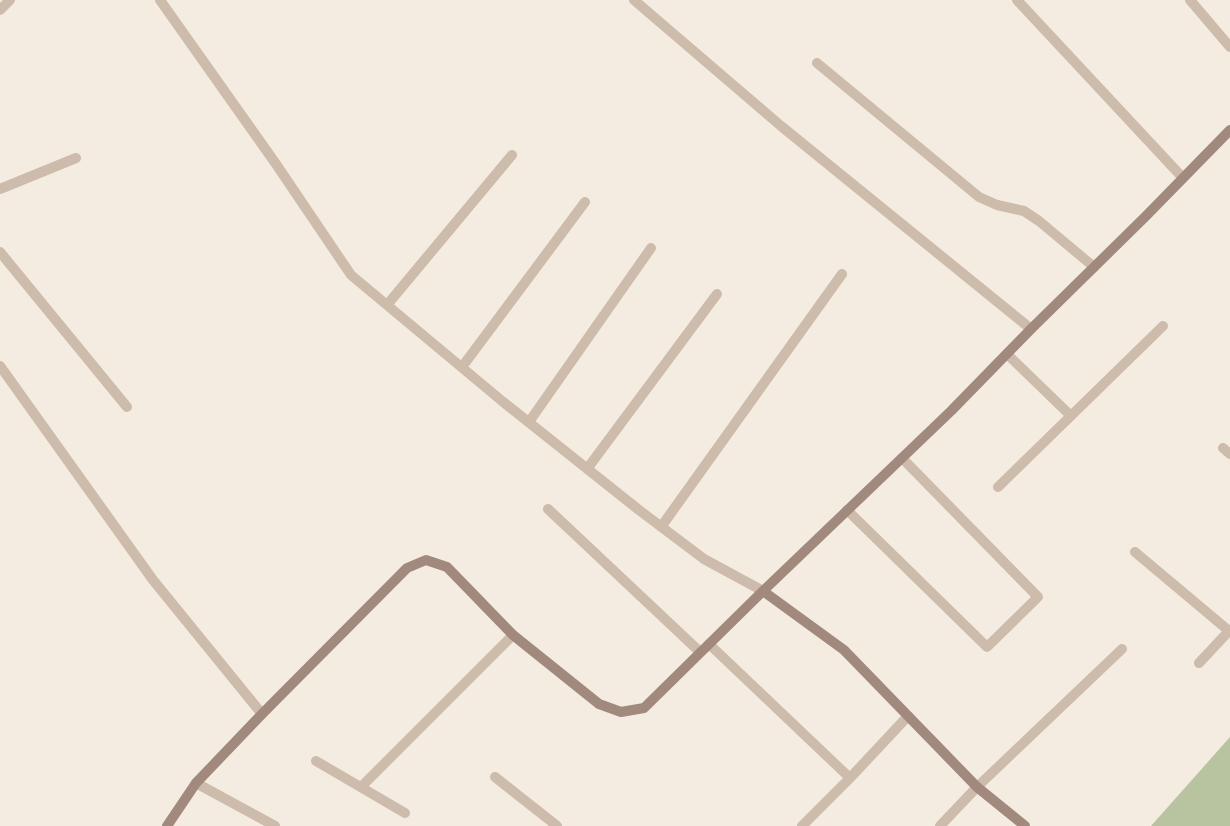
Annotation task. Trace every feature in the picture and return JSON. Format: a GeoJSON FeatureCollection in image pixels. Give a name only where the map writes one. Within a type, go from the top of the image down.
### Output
{"type":"FeatureCollection","features":[{"type":"Feature","properties":{"kind":"street"},"geometry":{"type":"LineString","coordinates":[[0,10],[10,0]]}},
{"type":"Feature","properties":{"kind":"street"},"geometry":{"type":"LineString","coordinates":[[160,0],[276,164],[351,275],[529,422],[661,527],[704,559],[763,590],[844,650],[977,787],[1025,826]]}},
{"type":"Feature","properties":{"kind":"street"},"geometry":{"type":"LineString","coordinates":[[634,0],[781,126],[1031,329]]}},
{"type":"Feature","properties":{"kind":"street"},"geometry":{"type":"LineString","coordinates":[[1017,0],[1183,178]]}},
{"type":"Feature","properties":{"kind":"street"},"geometry":{"type":"LineString","coordinates":[[1190,0],[1230,47]]}},
{"type":"Feature","properties":{"kind":"street"},"geometry":{"type":"LineString","coordinates":[[817,63],[979,198],[997,205],[1024,211],[1039,221],[1094,267]]}},
{"type":"Feature","properties":{"kind":"street"},"geometry":{"type":"LineString","coordinates":[[167,826],[196,783],[262,714],[407,568],[426,560],[447,567],[513,635],[599,704],[621,712],[644,708],[763,590],[951,411],[1230,130]]}},
{"type":"Feature","properties":{"kind":"street"},"geometry":{"type":"LineString","coordinates":[[387,305],[512,155]]}},
{"type":"Feature","properties":{"kind":"street"},"geometry":{"type":"LineString","coordinates":[[0,190],[76,158]]}},
{"type":"Feature","properties":{"kind":"street"},"geometry":{"type":"LineString","coordinates":[[462,367],[585,202]]}},
{"type":"Feature","properties":{"kind":"street"},"geometry":{"type":"LineString","coordinates":[[529,422],[651,248]]}},
{"type":"Feature","properties":{"kind":"street"},"geometry":{"type":"LineString","coordinates":[[0,252],[127,408]]}},
{"type":"Feature","properties":{"kind":"street"},"geometry":{"type":"LineString","coordinates":[[661,527],[842,274]]}},
{"type":"Feature","properties":{"kind":"street"},"geometry":{"type":"LineString","coordinates":[[587,469],[717,294]]}},
{"type":"Feature","properties":{"kind":"street"},"geometry":{"type":"LineString","coordinates":[[998,487],[1164,326]]}},
{"type":"Feature","properties":{"kind":"street"},"geometry":{"type":"LineString","coordinates":[[1007,354],[1071,416]]}},
{"type":"Feature","properties":{"kind":"street"},"geometry":{"type":"LineString","coordinates":[[0,366],[153,580],[262,714]]}},
{"type":"Feature","properties":{"kind":"street"},"geometry":{"type":"LineString","coordinates":[[847,510],[987,647],[1038,597],[902,458]]}},
{"type":"Feature","properties":{"kind":"street"},"geometry":{"type":"LineString","coordinates":[[548,509],[700,652]]}},
{"type":"Feature","properties":{"kind":"street"},"geometry":{"type":"LineString","coordinates":[[1135,552],[1229,630],[1199,663]]}},
{"type":"Feature","properties":{"kind":"street"},"geometry":{"type":"LineString","coordinates":[[361,788],[513,635]]}},
{"type":"Feature","properties":{"kind":"street"},"geometry":{"type":"LineString","coordinates":[[709,644],[850,778]]}},
{"type":"Feature","properties":{"kind":"street"},"geometry":{"type":"LineString","coordinates":[[940,826],[977,787],[1122,648]]}},
{"type":"Feature","properties":{"kind":"street"},"geometry":{"type":"LineString","coordinates":[[802,826],[850,778],[908,716]]}},
{"type":"Feature","properties":{"kind":"street"},"geometry":{"type":"LineString","coordinates":[[316,761],[405,813]]}},
{"type":"Feature","properties":{"kind":"street"},"geometry":{"type":"LineString","coordinates":[[495,777],[557,826]]}},
{"type":"Feature","properties":{"kind":"street"},"geometry":{"type":"LineString","coordinates":[[196,783],[275,826]]}},
{"type":"Feature","properties":{"kind":"green space"},"geometry":{"type":"Polygon","coordinates":[[[1230,737],[1230,826],[1151,826],[1230,737]]]}}]}
